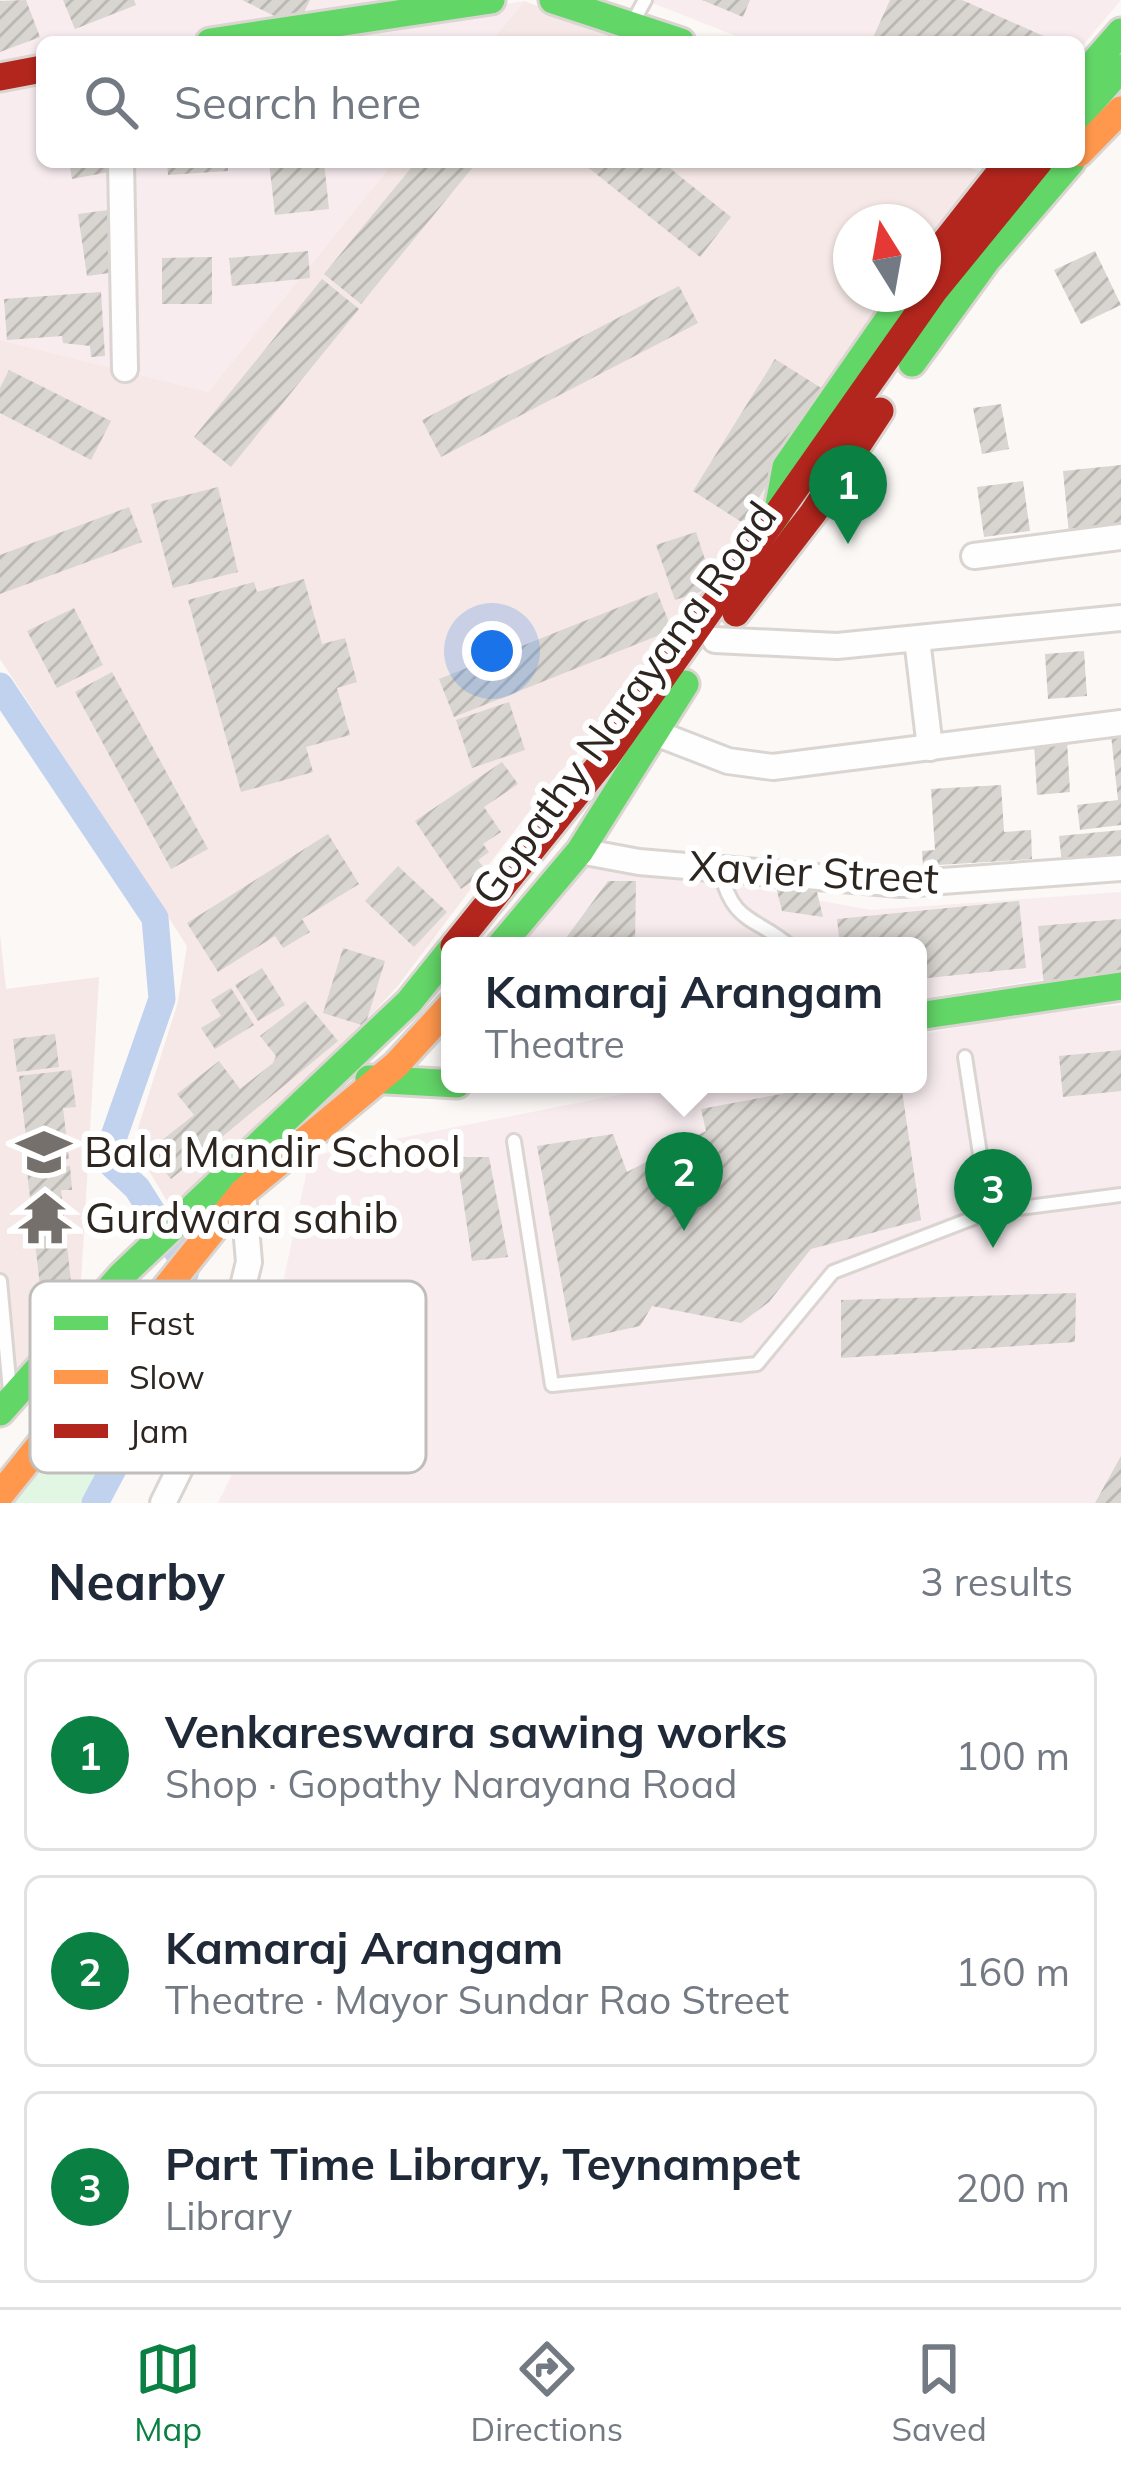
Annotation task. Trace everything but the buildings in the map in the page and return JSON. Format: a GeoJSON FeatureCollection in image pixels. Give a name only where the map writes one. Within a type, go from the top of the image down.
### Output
{"type":"FeatureCollection","features":[{"type":"Feature","properties":{"kind":"main road"},"geometry":{"type":"LineString","coordinates":[[250,36],[491,0]]}},
{"type":"Feature","properties":{"kind":"main road"},"geometry":{"type":"LineString","coordinates":[[553,0],[639,12],[673,36]]}},
{"type":"Feature","properties":{"kind":"main road"},"geometry":{"type":"LineString","coordinates":[[1085,73],[1121,32]]}},
{"type":"Feature","properties":{"kind":"main road"},"geometry":{"type":"LineString","coordinates":[[1085,109],[1121,68]]}},
{"type":"Feature","properties":{"kind":"main road"},"geometry":{"type":"LineString","coordinates":[[0,77],[36,70]]}},
{"type":"Feature","properties":{"kind":"main road"},"geometry":{"type":"LineString","coordinates":[[1085,147],[1121,110]]}},
{"type":"Feature","properties":{"kind":"main road"},"geometry":{"type":"LineString","coordinates":[[941,247],[1002,168]]}},
{"type":"Feature","properties":{"kind":"main road"},"geometry":{"type":"LineString","coordinates":[[461,937],[607,756],[934,291],[1034,168]]}},
{"type":"Feature","properties":{"kind":"main road","name":"Gopathy Narayana Road"},"geometry":{"type":"LineString","coordinates":[[508,937],[580,851],[716,640],[813,513],[986,261],[1066,168]]}},
{"type":"Feature","properties":{"kind":"main road"},"geometry":{"type":"LineString","coordinates":[[776,520],[786,467],[894,312]]}},
{"type":"Feature","properties":{"kind":"main road"},"geometry":{"type":"LineString","coordinates":[[158,1281],[200,1221],[332,1072],[409,1002],[441,962]]}},
{"type":"Feature","properties":{"kind":"main road"},"geometry":{"type":"LineString","coordinates":[[927,1015],[1121,986]]}},
{"type":"Feature","properties":{"kind":"main road"},"geometry":{"type":"LineString","coordinates":[[116,1281],[243,1192],[378,1080],[441,1016]]}},
{"type":"Feature","properties":{"kind":"main road"},"geometry":{"type":"LineString","coordinates":[[332,1072],[441,1083]]}},
{"type":"Feature","properties":{"kind":"main road"},"geometry":{"type":"LineString","coordinates":[[5,1405],[30,1377]]}},
{"type":"Feature","properties":{"kind":"main road"},"geometry":{"type":"LineString","coordinates":[[0,1495],[30,1456]]}},
{"type":"Feature","properties":{"kind":"street"},"geometry":{"type":"LineString","coordinates":[[121,168],[124,369]]}},
{"type":"Feature","properties":{"kind":"street"},"geometry":{"type":"LineString","coordinates":[[974,556],[1121,537]]}},
{"type":"Feature","properties":{"kind":"street"},"geometry":{"type":"LineString","coordinates":[[716,640],[837,646],[1121,617]]}},
{"type":"Feature","properties":{"kind":"street"},"geometry":{"type":"LineString","coordinates":[[917,639],[931,748]]}},
{"type":"Feature","properties":{"kind":"street"},"geometry":{"type":"LineString","coordinates":[[653,732],[728,760],[773,767],[1121,723]]}},
{"type":"Feature","properties":{"kind":"street","name":"Xavier Street"},"geometry":{"type":"LineString","coordinates":[[580,851],[720,870],[902,884],[1121,868]]}},
{"type":"Feature","properties":{"kind":"street"},"geometry":{"type":"LineString","coordinates":[[243,1192],[249,1262],[244,1281]]}},
{"type":"Feature","properties":{"kind":"street"},"geometry":{"type":"LineString","coordinates":[[163,1503],[178,1473]]}},
{"type":"Feature","properties":{"kind":"lane"},"geometry":{"type":"LineString","coordinates":[[720,870],[726,897],[739,915],[775,937]]}},
{"type":"Feature","properties":{"kind":"lane"},"geometry":{"type":"LineString","coordinates":[[965,1057],[989,1212]]}},
{"type":"Feature","properties":{"kind":"lane"},"geometry":{"type":"LineString","coordinates":[[514,1141],[552,1385],[757,1364],[833,1272],[989,1212],[1121,1195]]}},
{"type":"Feature","properties":{"kind":"lane"},"geometry":{"type":"LineString","coordinates":[[0,1281],[5,1405]]}},
{"type":"Feature","properties":{"kind":"shaded area"},"geometry":{"type":"Polygon","coordinates":[[[0,0],[447,0],[226,36],[36,36],[36,67],[0,73],[0,0]]]}},
{"type":"Feature","properties":{"kind":"shaded area"},"geometry":{"type":"Polygon","coordinates":[[[645,0],[1121,0],[1085,43],[1085,36],[736,36],[645,0]]]}},
{"type":"Feature","properties":{"kind":"shaded area"},"geometry":{"type":"Polygon","coordinates":[[[524,1],[496,36],[326,36],[524,1]]]}},
{"type":"Feature","properties":{"kind":"shaded area"},"geometry":{"type":"Polygon","coordinates":[[[524,1],[617,36],[496,36],[524,1]]]}},
{"type":"Feature","properties":{"kind":"shaded area"},"geometry":{"type":"Polygon","coordinates":[[[36,87],[36,168],[389,168],[208,392],[0,340],[0,93],[36,87]]]}},
{"type":"Feature","properties":{"kind":"shaded area"},"geometry":{"type":"Polygon","coordinates":[[[389,168],[971,168],[982,172],[941,239],[941,204],[833,204],[833,312],[895,312],[690,629],[552,781],[397,987],[302,1089],[170,1206],[133,1144],[178,1002],[187,946],[0,659],[0,340],[208,392],[389,168]]]}},
{"type":"Feature","properties":{"kind":"shaded area"},"geometry":{"type":"Polygon","coordinates":[[[599,860],[871,910],[1121,892],[1121,967],[927,998],[927,937],[526,937],[579,869],[599,860]]]}},
{"type":"Feature","properties":{"kind":"shaded area","name":"Bala Mandir School"},"geometry":{"type":"Polygon","coordinates":[[[0,934],[6,989],[99,977],[81,1281],[30,1281],[30,1360],[0,1387],[0,934]]]}},
{"type":"Feature","properties":{"kind":"shaded area"},"geometry":{"type":"Polygon","coordinates":[[[1121,1005],[1121,1503],[218,1503],[233,1473],[426,1473],[426,1281],[283,1281],[310,1156],[628,1093],[927,1093],[927,1033],[1020,1015],[1121,1005]]]}},
{"type":"Feature","properties":{"kind":"green space"},"geometry":{"type":"Polygon","coordinates":[[[33,1473],[96,1473],[82,1503],[10,1503],[33,1473]]]}},
{"type":"Feature","properties":{"kind":"waterway"},"geometry":{"type":"LineString","coordinates":[[0,686],[155,918],[162,999],[106,1159],[137,1188],[187,1267],[183,1281]]}},
{"type":"Feature","properties":{"kind":"waterway"},"geometry":{"type":"LineString","coordinates":[[95,1503],[111,1473]]}},
{"type":"Feature","properties":{"kind":"traffic: fast"},"geometry":{"type":"LineString","coordinates":[[250,36],[491,0]]}},
{"type":"Feature","properties":{"kind":"traffic: fast"},"geometry":{"type":"LineString","coordinates":[[553,0],[663,36]]}},
{"type":"Feature","properties":{"kind":"traffic: fast"},"geometry":{"type":"LineString","coordinates":[[1085,73],[1121,32]]}},
{"type":"Feature","properties":{"kind":"traffic: fast"},"geometry":{"type":"LineString","coordinates":[[1085,109],[1121,68]]}},
{"type":"Feature","properties":{"kind":"traffic: fast"},"geometry":{"type":"LineString","coordinates":[[912,363],[986,261],[1066,168]]}},
{"type":"Feature","properties":{"kind":"traffic: fast"},"geometry":{"type":"LineString","coordinates":[[776,521],[786,467],[894,312]]}},
{"type":"Feature","properties":{"kind":"traffic: fast"},"geometry":{"type":"LineString","coordinates":[[508,937],[580,851],[685,684]]}},
{"type":"Feature","properties":{"kind":"traffic: fast"},"geometry":{"type":"LineString","coordinates":[[117,1281],[409,1002],[441,962]]}},
{"type":"Feature","properties":{"kind":"traffic: fast"},"geometry":{"type":"LineString","coordinates":[[927,1015],[1121,986]]}},
{"type":"Feature","properties":{"kind":"traffic: fast"},"geometry":{"type":"LineString","coordinates":[[369,1079],[441,1083]]}},
{"type":"Feature","properties":{"kind":"traffic: fast"},"geometry":{"type":"LineString","coordinates":[[0,1412],[30,1378]]}},
{"type":"Feature","properties":{"kind":"traffic: slow"},"geometry":{"type":"LineString","coordinates":[[1085,147],[1121,110]]}},
{"type":"Feature","properties":{"kind":"traffic: slow"},"geometry":{"type":"LineString","coordinates":[[172,1281],[243,1192],[396,1065],[441,1016]]}},
{"type":"Feature","properties":{"kind":"traffic: slow"},"geometry":{"type":"LineString","coordinates":[[0,1495],[30,1458]]}},
{"type":"Feature","properties":{"kind":"traffic: jam"},"geometry":{"type":"LineString","coordinates":[[0,77],[36,70]]}},
{"type":"Feature","properties":{"kind":"traffic: jam"},"geometry":{"type":"LineString","coordinates":[[941,247],[1003,168]]}},
{"type":"Feature","properties":{"kind":"traffic: jam"},"geometry":{"type":"LineString","coordinates":[[461,937],[607,756],[934,291],[1034,168]]}},
{"type":"Feature","properties":{"kind":"traffic: jam"},"geometry":{"type":"LineString","coordinates":[[736,613],[813,513],[880,411]]}},
{"type":"Feature","properties":{"kind":"place","name":"Venkareswara sawing works"},"geometry":{"type":"Point","coordinates":[848,544]}},
{"type":"Feature","properties":{"kind":"place","name":"Bala Mandir School"},"geometry":{"type":"Point","coordinates":[44,1152]}},
{"type":"Feature","properties":{"kind":"place","name":"Gurdwara sahib"},"geometry":{"type":"Point","coordinates":[45,1218]}},
{"type":"Feature","properties":{"kind":"place","name":"Kamaraj Arangam"},"geometry":{"type":"Point","coordinates":[684,1231]}},
{"type":"Feature","properties":{"kind":"place","name":"Part Time Library, Teynampet"},"geometry":{"type":"Point","coordinates":[993,1248]}}]}
